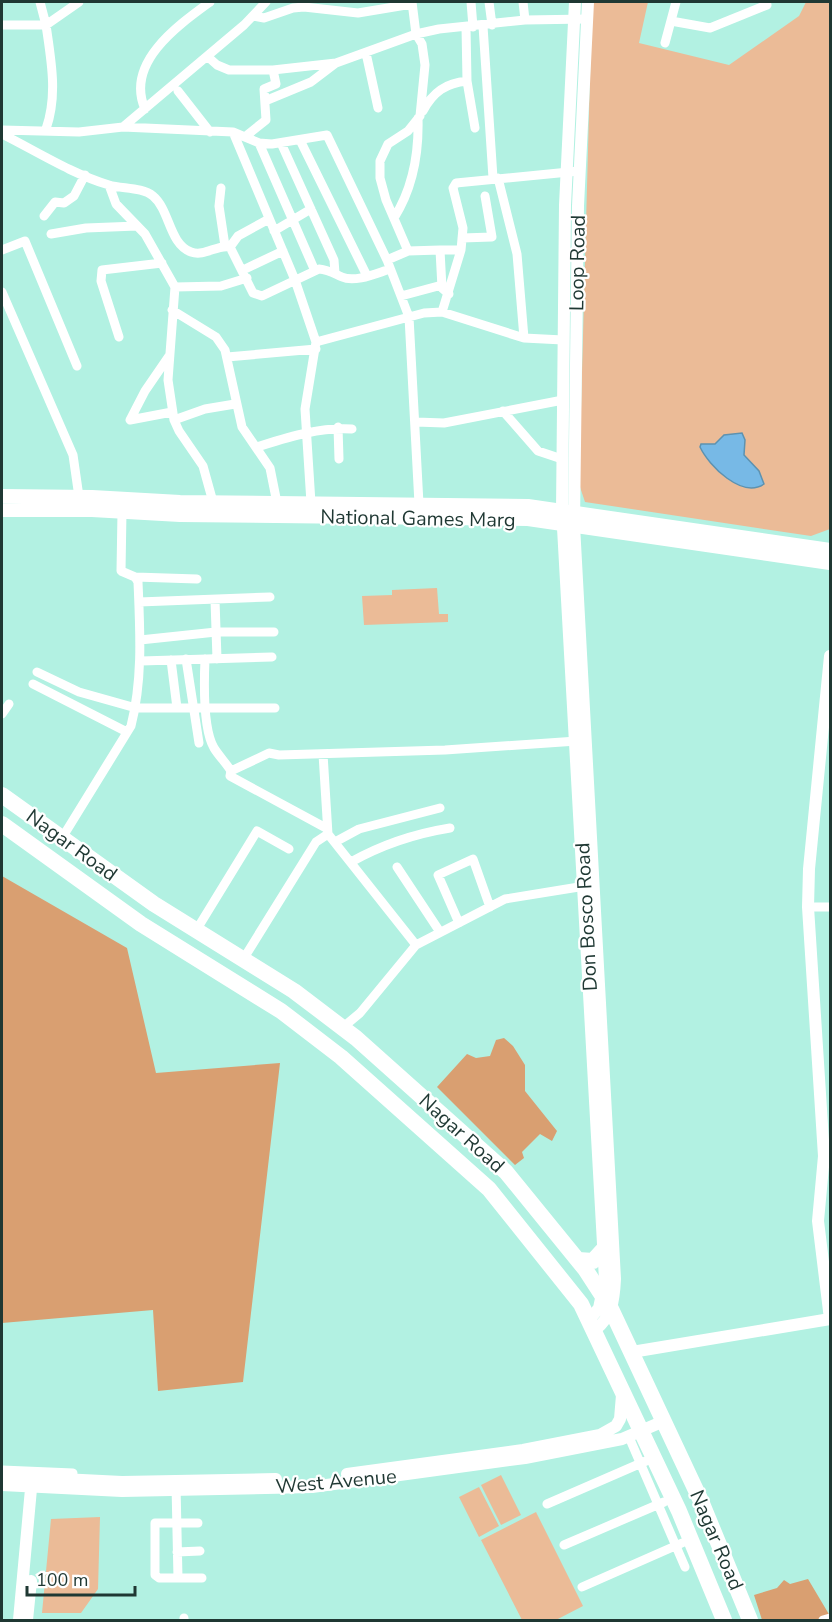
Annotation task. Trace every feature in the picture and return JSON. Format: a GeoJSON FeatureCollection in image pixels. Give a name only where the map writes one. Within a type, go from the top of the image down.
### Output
{"type":"FeatureCollection","features":[{"type":"Feature","properties":{"kind":"highway","name":"Nagar Road"},"geometry":{"type":"LineString","coordinates":[[2,795],[154,904],[294,991],[342,1028],[494,1160],[578,1260],[607,1302],[664,1420],[750,1620]]}},
{"type":"Feature","properties":{"kind":"highway","name":"Nagar Road"},"geometry":{"type":"LineString","coordinates":[[2,824],[141,924],[261,998],[341,1057],[489,1189],[567,1283],[592,1325],[620,1382],[636,1434],[684,1543],[724,1620]]}},
{"type":"Feature","properties":{"kind":"highway"},"geometry":{"type":"LineString","coordinates":[[578,1260],[593,1261],[604,1249]]}},
{"type":"Feature","properties":{"kind":"main road","name":"Loop Road"},"geometry":{"type":"LineString","coordinates":[[569,517],[562,459],[563,340],[566,172],[575,2]]}},
{"type":"Feature","properties":{"kind":"main road","name":"Loop Road"},"geometry":{"type":"LineString","coordinates":[[569,517],[579,171],[588,2]]}},
{"type":"Feature","properties":{"kind":"main road","name":"National Games Marg"},"geometry":{"type":"LineString","coordinates":[[2,496],[79,497],[122,506],[528,513]]}},
{"type":"Feature","properties":{"kind":"main road","name":"National Games Marg"},"geometry":{"type":"LineString","coordinates":[[2,510],[213,502],[277,503],[317,508],[419,504],[569,517],[831,550]]}},
{"type":"Feature","properties":{"kind":"main road"},"geometry":{"type":"LineString","coordinates":[[122,506],[134,508],[317,508],[533,515],[831,554]]}},
{"type":"Feature","properties":{"kind":"main road","name":"National Games Marg"},"geometry":{"type":"LineString","coordinates":[[569,517],[831,562]]}},
{"type":"Feature","properties":{"kind":"main road","name":"Don Bosco Road"},"geometry":{"type":"LineString","coordinates":[[569,517],[577,741],[607,1302]]}},
{"type":"Feature","properties":{"kind":"main road","name":"Don Bosco Road"},"geometry":{"type":"LineString","coordinates":[[569,517],[610,1164],[615,1279],[602,1324],[592,1325]]}},
{"type":"Feature","properties":{"kind":"main road"},"geometry":{"type":"LineString","coordinates":[[627,526],[831,562]]}},
{"type":"Feature","properties":{"kind":"main road"},"geometry":{"type":"LineString","coordinates":[[632,1352],[830,1319],[825,1232],[827,1156],[825,1103],[808,907],[809,869],[831,656]]}},
{"type":"Feature","properties":{"kind":"main road","name":"West Avenue"},"geometry":{"type":"LineString","coordinates":[[176,1486],[312,1478],[523,1450],[600,1435],[616,1426],[620,1419],[623,1399],[620,1382]]}},
{"type":"Feature","properties":{"kind":"main road","name":"West Avenue"},"geometry":{"type":"LineString","coordinates":[[2,1485],[36,1482],[312,1487],[525,1458],[636,1434],[664,1420]]}},
{"type":"Feature","properties":{"kind":"main road","name":"West Avenue"},"geometry":{"type":"LineString","coordinates":[[2,1476],[16,1474],[36,1482]]}},
{"type":"Feature","properties":{"kind":"main road"},"geometry":{"type":"LineString","coordinates":[[19,1620],[36,1482]]}},
{"type":"Feature","properties":{"kind":"main road"},"geometry":{"type":"LineString","coordinates":[[27,1620],[36,1482]]}},
{"type":"Feature","properties":{"kind":"street"},"geometry":{"type":"LineString","coordinates":[[40,2],[46,25],[53,78],[52,113],[46,129]]}},
{"type":"Feature","properties":{"kind":"street"},"geometry":{"type":"LineString","coordinates":[[2,25],[46,25],[79,2]]}},
{"type":"Feature","properties":{"kind":"street"},"geometry":{"type":"LineString","coordinates":[[144,109],[141,101],[141,77],[148,58],[190,16],[210,2]]}},
{"type":"Feature","properties":{"kind":"street"},"geometry":{"type":"LineString","coordinates":[[123,127],[244,25],[266,2]]}},
{"type":"Feature","properties":{"kind":"street"},"geometry":{"type":"LineString","coordinates":[[471,2],[478,26],[496,178],[517,254],[524,338]]}},
{"type":"Feature","properties":{"kind":"street"},"geometry":{"type":"LineString","coordinates":[[475,128],[467,81],[478,26],[489,2]]}},
{"type":"Feature","properties":{"kind":"street"},"geometry":{"type":"LineString","coordinates":[[523,2],[525,20]]}},
{"type":"Feature","properties":{"kind":"street"},"geometry":{"type":"LineString","coordinates":[[664,43],[676,2]]}},
{"type":"Feature","properties":{"kind":"street"},"geometry":{"type":"LineString","coordinates":[[253,15],[264,18],[293,8],[322,5],[358,13],[412,3],[416,34],[422,44],[425,65],[415,168],[403,205],[394,218]]}},
{"type":"Feature","properties":{"kind":"street"},"geometry":{"type":"LineString","coordinates":[[671,21],[710,28],[767,5]]}},
{"type":"Feature","properties":{"kind":"street"},"geometry":{"type":"LineString","coordinates":[[207,56],[217,65],[229,70],[273,70],[336,63],[416,34],[525,20],[587,19]]}},
{"type":"Feature","properties":{"kind":"street"},"geometry":{"type":"LineString","coordinates":[[366,53],[378,108]]}},
{"type":"Feature","properties":{"kind":"street"},"geometry":{"type":"LineString","coordinates":[[265,101],[311,82],[336,63]]}},
{"type":"Feature","properties":{"kind":"street"},"geometry":{"type":"LineString","coordinates":[[246,136],[266,120],[264,89],[276,84],[273,70]]}},
{"type":"Feature","properties":{"kind":"street"},"geometry":{"type":"LineString","coordinates":[[408,251],[380,178],[380,161],[388,144],[408,131],[438,90],[450,83],[467,81]]}},
{"type":"Feature","properties":{"kind":"street"},"geometry":{"type":"LineString","coordinates":[[178,91],[210,132]]}},
{"type":"Feature","properties":{"kind":"street"},"geometry":{"type":"LineString","coordinates":[[2,132],[46,129],[79,132],[123,127],[189,128],[210,132],[233,132],[259,143],[281,143],[327,135],[388,264],[409,316],[419,504]]}},
{"type":"Feature","properties":{"kind":"street"},"geometry":{"type":"LineString","coordinates":[[2,132],[85,175],[109,185],[153,197],[185,249],[202,254],[228,247],[238,236],[269,219]]}},
{"type":"Feature","properties":{"kind":"street"},"geometry":{"type":"LineString","coordinates":[[233,132],[295,280],[316,345],[305,396],[306,432],[317,508]]}},
{"type":"Feature","properties":{"kind":"street"},"geometry":{"type":"LineString","coordinates":[[300,140],[368,276]]}},
{"type":"Feature","properties":{"kind":"street"},"geometry":{"type":"LineString","coordinates":[[259,143],[315,271]]}},
{"type":"Feature","properties":{"kind":"street"},"geometry":{"type":"LineString","coordinates":[[281,143],[334,260],[336,273]]}},
{"type":"Feature","properties":{"kind":"street"},"geometry":{"type":"LineString","coordinates":[[442,312],[461,250],[462,216],[454,185],[496,178],[579,171]]}},
{"type":"Feature","properties":{"kind":"street"},"geometry":{"type":"LineString","coordinates":[[44,216],[55,202],[64,203],[75,196],[85,175]]}},
{"type":"Feature","properties":{"kind":"street"},"geometry":{"type":"LineString","coordinates":[[109,185],[116,204],[137,226],[175,287],[168,380],[173,416],[179,431],[203,466],[213,502]]}},
{"type":"Feature","properties":{"kind":"street"},"geometry":{"type":"LineString","coordinates":[[221,188],[219,206],[228,247],[254,293],[262,296],[315,271],[329,270],[344,279],[368,276],[408,251],[461,250]]}},
{"type":"Feature","properties":{"kind":"street"},"geometry":{"type":"LineString","coordinates":[[462,238],[492,237],[485,196]]}},
{"type":"Feature","properties":{"kind":"street"},"geometry":{"type":"LineString","coordinates":[[274,231],[311,209]]}},
{"type":"Feature","properties":{"kind":"street"},"geometry":{"type":"LineString","coordinates":[[51,234],[86,228],[137,226]]}},
{"type":"Feature","properties":{"kind":"street"},"geometry":{"type":"LineString","coordinates":[[2,250],[25,241],[77,366]]}},
{"type":"Feature","properties":{"kind":"street"},"geometry":{"type":"LineString","coordinates":[[440,250],[443,291],[449,294]]}},
{"type":"Feature","properties":{"kind":"street"},"geometry":{"type":"LineString","coordinates":[[175,287],[221,286],[283,251]]}},
{"type":"Feature","properties":{"kind":"street"},"geometry":{"type":"LineString","coordinates":[[119,337],[101,281],[102,270],[162,264]]}},
{"type":"Feature","properties":{"kind":"street"},"geometry":{"type":"LineString","coordinates":[[401,296],[442,285]]}},
{"type":"Feature","properties":{"kind":"street"},"geometry":{"type":"LineString","coordinates":[[2,292],[73,455],[79,497]]}},
{"type":"Feature","properties":{"kind":"street"},"geometry":{"type":"LineString","coordinates":[[172,310],[216,337],[227,357],[235,404],[242,427],[257,447],[275,483],[277,503]]}},
{"type":"Feature","properties":{"kind":"street"},"geometry":{"type":"LineString","coordinates":[[227,357],[316,345],[409,316],[442,312],[450,317],[524,338],[563,340]]}},
{"type":"Feature","properties":{"kind":"street"},"geometry":{"type":"LineString","coordinates":[[169,356],[145,391],[130,420],[173,416],[235,404]]}},
{"type":"Feature","properties":{"kind":"street"},"geometry":{"type":"LineString","coordinates":[[416,422],[444,423],[563,400]]}},
{"type":"Feature","properties":{"kind":"street"},"geometry":{"type":"LineString","coordinates":[[503,411],[538,451],[562,459]]}},
{"type":"Feature","properties":{"kind":"street"},"geometry":{"type":"LineString","coordinates":[[338,427],[339,459]]}},
{"type":"Feature","properties":{"kind":"street"},"geometry":{"type":"LineString","coordinates":[[257,447],[306,432],[338,427],[352,429]]}},
{"type":"Feature","properties":{"kind":"street"},"geometry":{"type":"LineString","coordinates":[[122,506],[121,571],[135,577],[197,579]]}},
{"type":"Feature","properties":{"kind":"street"},"geometry":{"type":"LineString","coordinates":[[62,838],[127,732],[136,708],[141,661],[138,582],[135,577]]}},
{"type":"Feature","properties":{"kind":"street"},"geometry":{"type":"LineString","coordinates":[[138,602],[270,597]]}},
{"type":"Feature","properties":{"kind":"street"},"geometry":{"type":"LineString","coordinates":[[215,600],[217,659]]}},
{"type":"Feature","properties":{"kind":"street"},"geometry":{"type":"LineString","coordinates":[[140,640],[216,632],[274,632]]}},
{"type":"Feature","properties":{"kind":"street"},"geometry":{"type":"LineString","coordinates":[[141,661],[272,657]]}},
{"type":"Feature","properties":{"kind":"street"},"geometry":{"type":"LineString","coordinates":[[186,659],[199,744]]}},
{"type":"Feature","properties":{"kind":"street"},"geometry":{"type":"LineString","coordinates":[[205,659],[206,707],[212,741],[231,771],[230,776],[327,831],[416,945]]}},
{"type":"Feature","properties":{"kind":"street"},"geometry":{"type":"LineString","coordinates":[[171,660],[177,708]]}},
{"type":"Feature","properties":{"kind":"street"},"geometry":{"type":"LineString","coordinates":[[37,672],[79,692],[136,708],[275,708]]}},
{"type":"Feature","properties":{"kind":"street"},"geometry":{"type":"LineString","coordinates":[[33,684],[127,732]]}},
{"type":"Feature","properties":{"kind":"street"},"geometry":{"type":"LineString","coordinates":[[2,714],[9,704]]}},
{"type":"Feature","properties":{"kind":"street"},"geometry":{"type":"LineString","coordinates":[[231,771],[269,753],[323,754],[445,750],[577,741]]}},
{"type":"Feature","properties":{"kind":"street"},"geometry":{"type":"LineString","coordinates":[[244,958],[316,842],[327,831],[323,754]]}},
{"type":"Feature","properties":{"kind":"street"},"geometry":{"type":"LineString","coordinates":[[335,842],[359,829],[440,808]]}},
{"type":"Feature","properties":{"kind":"street"},"geometry":{"type":"LineString","coordinates":[[351,862],[377,847],[404,837],[450,828]]}},
{"type":"Feature","properties":{"kind":"street"},"geometry":{"type":"LineString","coordinates":[[197,929],[257,831],[289,849]]}},
{"type":"Feature","properties":{"kind":"street"},"geometry":{"type":"LineString","coordinates":[[459,923],[438,875],[473,859],[490,907]]}},
{"type":"Feature","properties":{"kind":"street"},"geometry":{"type":"LineString","coordinates":[[397,867],[440,932]]}},
{"type":"Feature","properties":{"kind":"street"},"geometry":{"type":"LineString","coordinates":[[342,1028],[360,1013],[416,945],[512,898],[585,886]]}},
{"type":"Feature","properties":{"kind":"street"},"geometry":{"type":"LineString","coordinates":[[808,907],[831,907]]}},
{"type":"Feature","properties":{"kind":"street"},"geometry":{"type":"LineString","coordinates":[[547,1504],[648,1460]]}},
{"type":"Feature","properties":{"kind":"street"},"geometry":{"type":"LineString","coordinates":[[2,1470],[16,1474],[73,1473]]}},
{"type":"Feature","properties":{"kind":"street"},"geometry":{"type":"LineString","coordinates":[[176,1486],[178,1578]]}},
{"type":"Feature","properties":{"kind":"street"},"geometry":{"type":"LineString","coordinates":[[564,1545],[666,1501]]}},
{"type":"Feature","properties":{"kind":"street"},"geometry":{"type":"LineString","coordinates":[[198,1523],[157,1521],[154,1526],[156,1577],[202,1578]]}},
{"type":"Feature","properties":{"kind":"street"},"geometry":{"type":"LineString","coordinates":[[582,1587],[684,1543],[685,1567]]}},
{"type":"Feature","properties":{"kind":"street"},"geometry":{"type":"LineString","coordinates":[[177,1552],[200,1551]]}},
{"type":"Feature","properties":{"kind":"street"},"geometry":{"type":"LineString","coordinates":[[823,1620],[831,1618]]}},
{"type":"Feature","properties":{"kind":"shaded area"},"geometry":{"type":"Polygon","coordinates":[[[592,2],[648,2],[639,43],[729,65],[799,16],[806,2],[830,2],[830,529],[811,536],[585,502],[579,484],[592,2]]]}},
{"type":"Feature","properties":{"kind":"shaded area"},"geometry":{"type":"Polygon","coordinates":[[[437,588],[439,614],[448,614],[448,622],[364,625],[362,596],[392,595],[392,590],[437,588]]]}},
{"type":"Feature","properties":{"kind":"shaded area"},"geometry":{"type":"Polygon","coordinates":[[[2,876],[127,948],[156,1073],[280,1063],[243,1382],[158,1391],[153,1310],[2,1323],[2,876]]]}},
{"type":"Feature","properties":{"kind":"shaded area"},"geometry":{"type":"Polygon","coordinates":[[[504,1038],[513,1046],[525,1065],[525,1091],[557,1131],[552,1141],[540,1134],[522,1152],[524,1158],[515,1165],[437,1087],[467,1054],[476,1058],[490,1056],[496,1040],[504,1038]]]}},
{"type":"Feature","properties":{"kind":"shaded area"},"geometry":{"type":"Polygon","coordinates":[[[501,1475],[521,1515],[501,1525],[481,1485],[501,1475]]]}},
{"type":"Feature","properties":{"kind":"shaded area"},"geometry":{"type":"Polygon","coordinates":[[[479,1487],[499,1526],[479,1537],[459,1497],[479,1487]]]}},
{"type":"Feature","properties":{"kind":"shaded area"},"geometry":{"type":"Polygon","coordinates":[[[536,1512],[583,1606],[556,1620],[522,1620],[481,1540],[536,1512]]]}},
{"type":"Feature","properties":{"kind":"shaded area"},"geometry":{"type":"Polygon","coordinates":[[[100,1517],[98,1589],[81,1613],[42,1613],[51,1519],[100,1517]]]}},
{"type":"Feature","properties":{"kind":"shaded area"},"geometry":{"type":"Polygon","coordinates":[[[808,1579],[830,1616],[816,1620],[762,1620],[754,1595],[777,1588],[784,1580],[790,1584],[808,1579]]]}},
{"type":"Feature","properties":{"kind":"water"},"geometry":{"type":"Polygon","coordinates":[[[742,433],[745,440],[744,455],[759,471],[764,484],[755,487],[736,484],[727,478],[704,455],[700,447],[701,444],[715,444],[724,435],[742,433]]]}}]}
